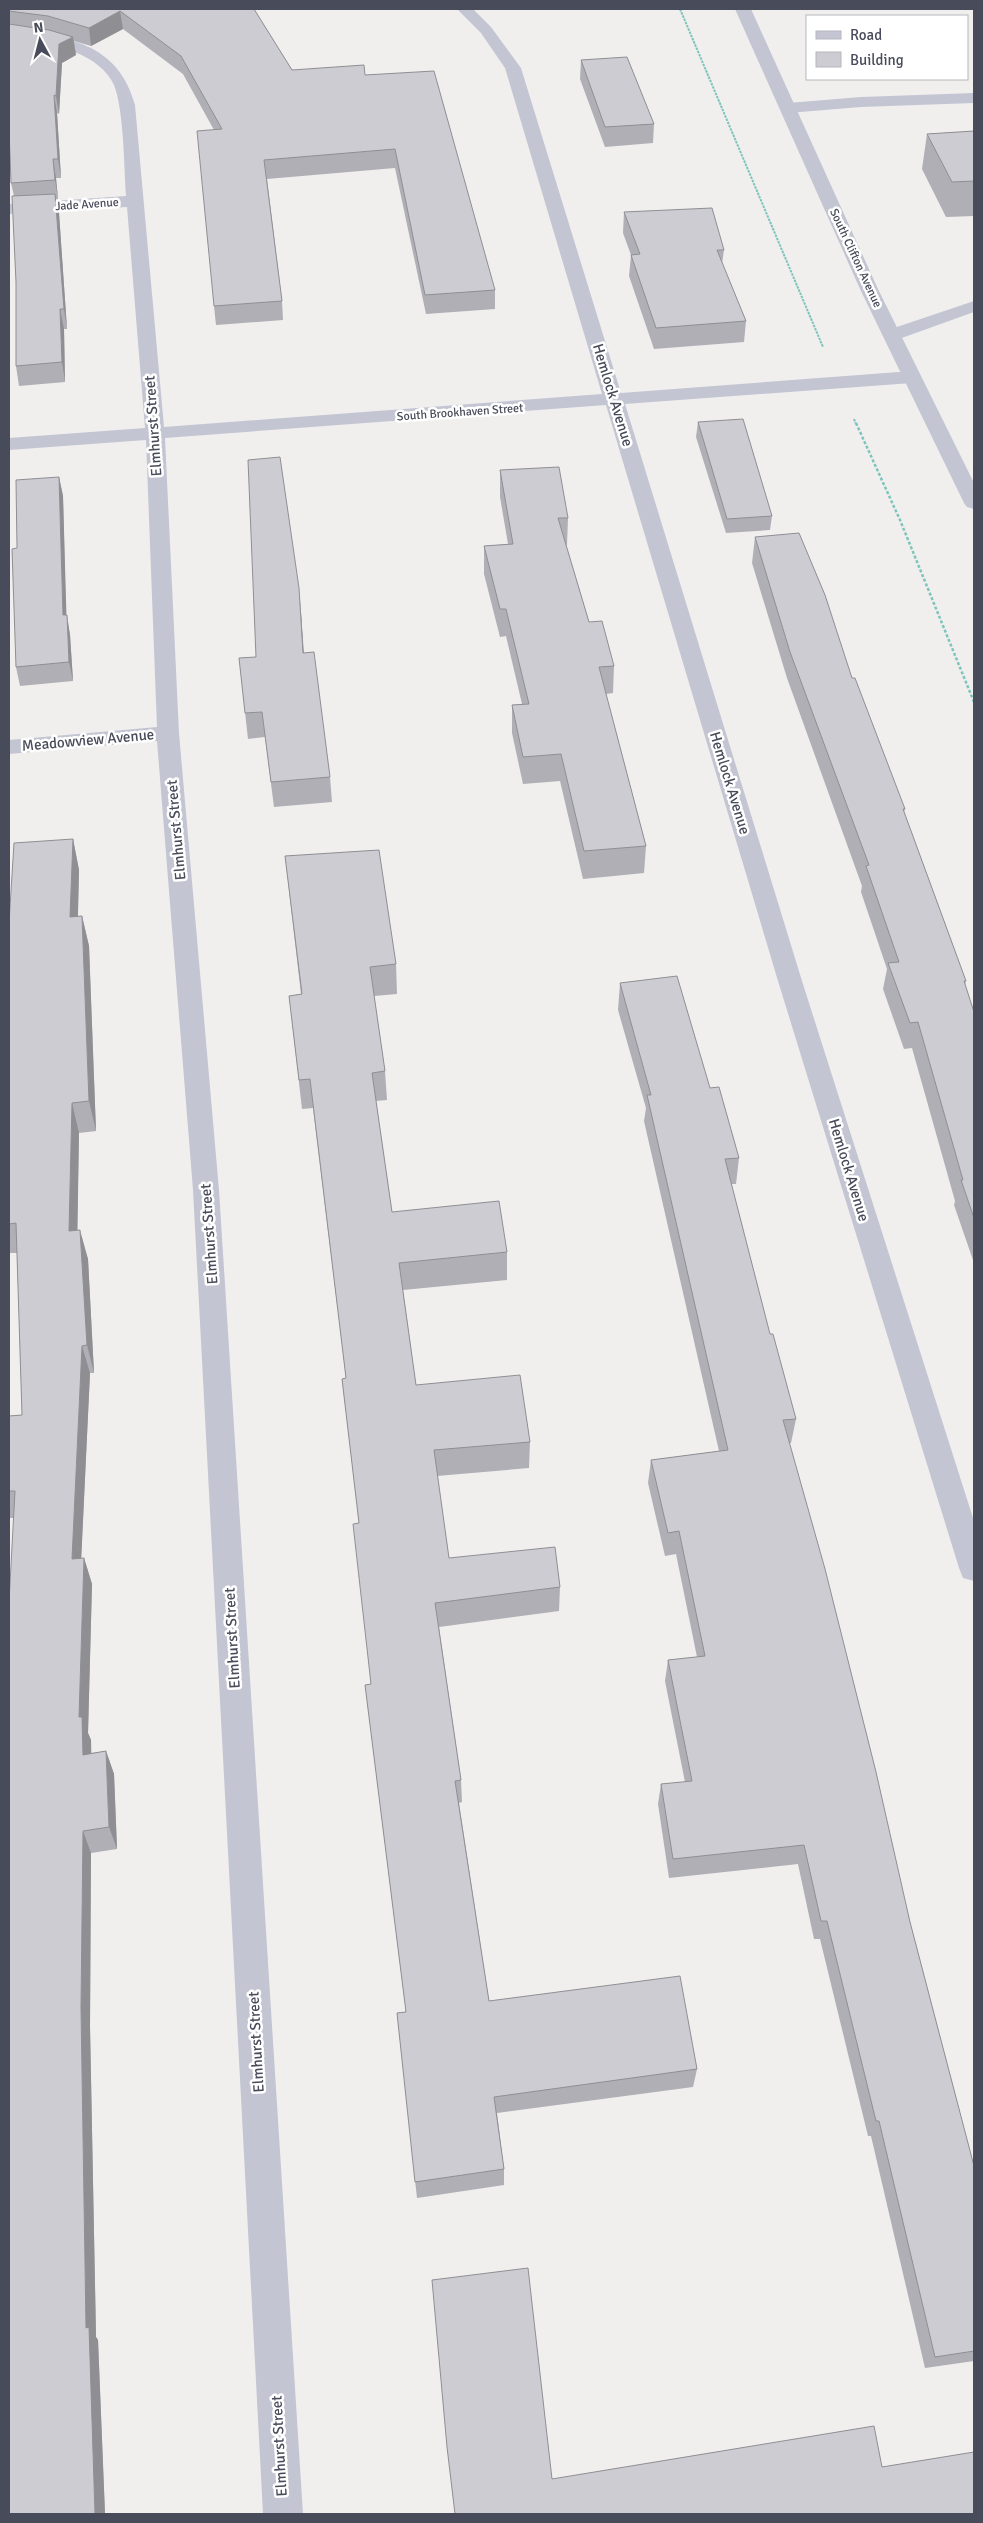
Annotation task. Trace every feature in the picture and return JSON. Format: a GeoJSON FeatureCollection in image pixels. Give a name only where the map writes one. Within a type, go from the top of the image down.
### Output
{"type":"FeatureCollection","features":[{"type":"Feature","properties":{"kind":"street","name":"Hemlock Avenue"},"geometry":{"type":"LineString","coordinates":[[466,9],[486,30],[513,68],[790,981],[974,1568]]}},
{"type":"Feature","properties":{"kind":"street","name":"South Clifton Avenue"},"geometry":{"type":"LineString","coordinates":[[743,9],[892,335],[974,503]]}},
{"type":"Feature","properties":{"kind":"street","name":"Elmhurst Street"},"geometry":{"type":"LineString","coordinates":[[9,35],[50,40],[98,56],[114,71],[121,82],[126,99],[155,434],[168,734],[207,1199],[283,2514]]}},
{"type":"Feature","properties":{"kind":"street"},"geometry":{"type":"LineString","coordinates":[[788,108],[861,102],[974,98]]}},
{"type":"Feature","properties":{"kind":"street","name":"Jade Avenue"},"geometry":{"type":"LineString","coordinates":[[9,209],[136,201]]}},
{"type":"Feature","properties":{"kind":"street"},"geometry":{"type":"LineString","coordinates":[[892,335],[974,306]]}},
{"type":"Feature","properties":{"kind":"street","name":"South Brookhaven Street"},"geometry":{"type":"LineString","coordinates":[[9,444],[615,401],[912,377]]}},
{"type":"Feature","properties":{"kind":"street","name":"Meadowview Avenue"},"geometry":{"type":"LineString","coordinates":[[9,747],[168,734]]}},
{"type":"Feature","properties":{"kind":"building"},"geometry":{"type":"Polygon","coordinates":[[[9,9],[254,9],[292,70],[364,65],[365,75],[434,71],[495,290],[425,295],[395,149],[264,160],[282,301],[214,306],[197,131],[222,129],[181,56],[120,11],[89,28],[48,16],[9,11],[9,9]]]}},
{"type":"Feature","properties":{"kind":"building"},"geometry":{"type":"Polygon","coordinates":[[[9,24],[49,30],[73,37],[59,44],[56,96],[54,95],[58,159],[53,159],[55,180],[11,183],[9,24]]]}},
{"type":"Feature","properties":{"kind":"building"},"geometry":{"type":"Polygon","coordinates":[[[627,57],[654,124],[605,127],[581,60],[627,57]]]}},
{"type":"Feature","properties":{"kind":"building"},"geometry":{"type":"Polygon","coordinates":[[[974,131],[974,181],[952,182],[927,134],[974,131]]]}},
{"type":"Feature","properties":{"kind":"building"},"geometry":{"type":"Polygon","coordinates":[[[55,194],[64,309],[60,309],[62,362],[16,366],[16,282],[12,196],[55,194]]]}},
{"type":"Feature","properties":{"kind":"building"},"geometry":{"type":"Polygon","coordinates":[[[712,208],[724,250],[717,250],[746,321],[656,328],[631,255],[640,254],[624,212],[712,208]]]}},
{"type":"Feature","properties":{"kind":"building"},"geometry":{"type":"Polygon","coordinates":[[[743,419],[772,516],[727,519],[698,422],[743,419]]]}},
{"type":"Feature","properties":{"kind":"building"},"geometry":{"type":"Polygon","coordinates":[[[280,457],[299,588],[303,653],[314,652],[330,777],[271,782],[262,712],[245,713],[239,658],[256,657],[248,460],[280,457]]]}},
{"type":"Feature","properties":{"kind":"building"},"geometry":{"type":"Polygon","coordinates":[[[559,467],[568,518],[558,518],[589,622],[602,621],[614,666],[599,667],[646,846],[584,851],[561,754],[523,757],[512,705],[529,704],[506,609],[500,609],[484,546],[513,544],[500,470],[559,467]]]}},
{"type":"Feature","properties":{"kind":"building"},"geometry":{"type":"Polygon","coordinates":[[[59,477],[63,615],[67,615],[69,662],[16,667],[12,549],[17,548],[16,480],[59,477]]]}},
{"type":"Feature","properties":{"kind":"building"},"geometry":{"type":"Polygon","coordinates":[[[799,533],[825,595],[852,678],[855,678],[905,809],[903,809],[966,981],[964,981],[974,1012],[974,1218],[961,1180],[963,1180],[918,1022],[910,1023],[888,963],[899,962],[866,866],[869,865],[790,652],[755,537],[799,533]]]}},
{"type":"Feature","properties":{"kind":"building"},"geometry":{"type":"Polygon","coordinates":[[[73,839],[70,917],[82,916],[89,1101],[72,1103],[69,1231],[80,1230],[87,1345],[82,1346],[72,1559],[84,1558],[79,1717],[82,1717],[83,1755],[106,1751],[109,1827],[83,1831],[81,2007],[86,2328],[89,2327],[95,2514],[9,2514],[9,1602],[15,1491],[9,1491],[9,1416],[22,1415],[16,1223],[9,1224],[9,923],[14,843],[73,839]]]}},
{"type":"Feature","properties":{"kind":"building"},"geometry":{"type":"Polygon","coordinates":[[[379,850],[396,964],[370,967],[385,1071],[372,1073],[392,1212],[499,1201],[507,1252],[399,1263],[416,1385],[520,1375],[530,1442],[434,1450],[449,1558],[555,1547],[560,1587],[435,1603],[461,1780],[455,1781],[489,2001],[680,1976],[697,2069],[494,2097],[504,2169],[415,2182],[397,2013],[406,2012],[365,1685],[371,1684],[353,1524],[359,1523],[342,1379],[346,1378],[310,1079],[299,1080],[289,996],[302,994],[285,856],[379,850]]]}},
{"type":"Feature","properties":{"kind":"building"},"geometry":{"type":"Polygon","coordinates":[[[677,976],[710,1088],[719,1087],[739,1158],[725,1159],[770,1334],[773,1334],[796,1419],[783,1420],[825,1569],[876,1772],[910,1922],[974,2166],[974,2351],[935,2357],[879,2121],[876,2121],[827,1921],[821,1921],[804,1845],[673,1859],[661,1784],[692,1781],[668,1660],[705,1656],[679,1531],[668,1533],[651,1460],[728,1450],[647,1095],[651,1095],[620,983],[677,976]]]}},
{"type":"Feature","properties":{"kind":"building"},"geometry":{"type":"Polygon","coordinates":[[[528,2268],[552,2479],[874,2426],[882,2467],[974,2452],[974,2514],[455,2514],[432,2280],[528,2268]]]}}]}
